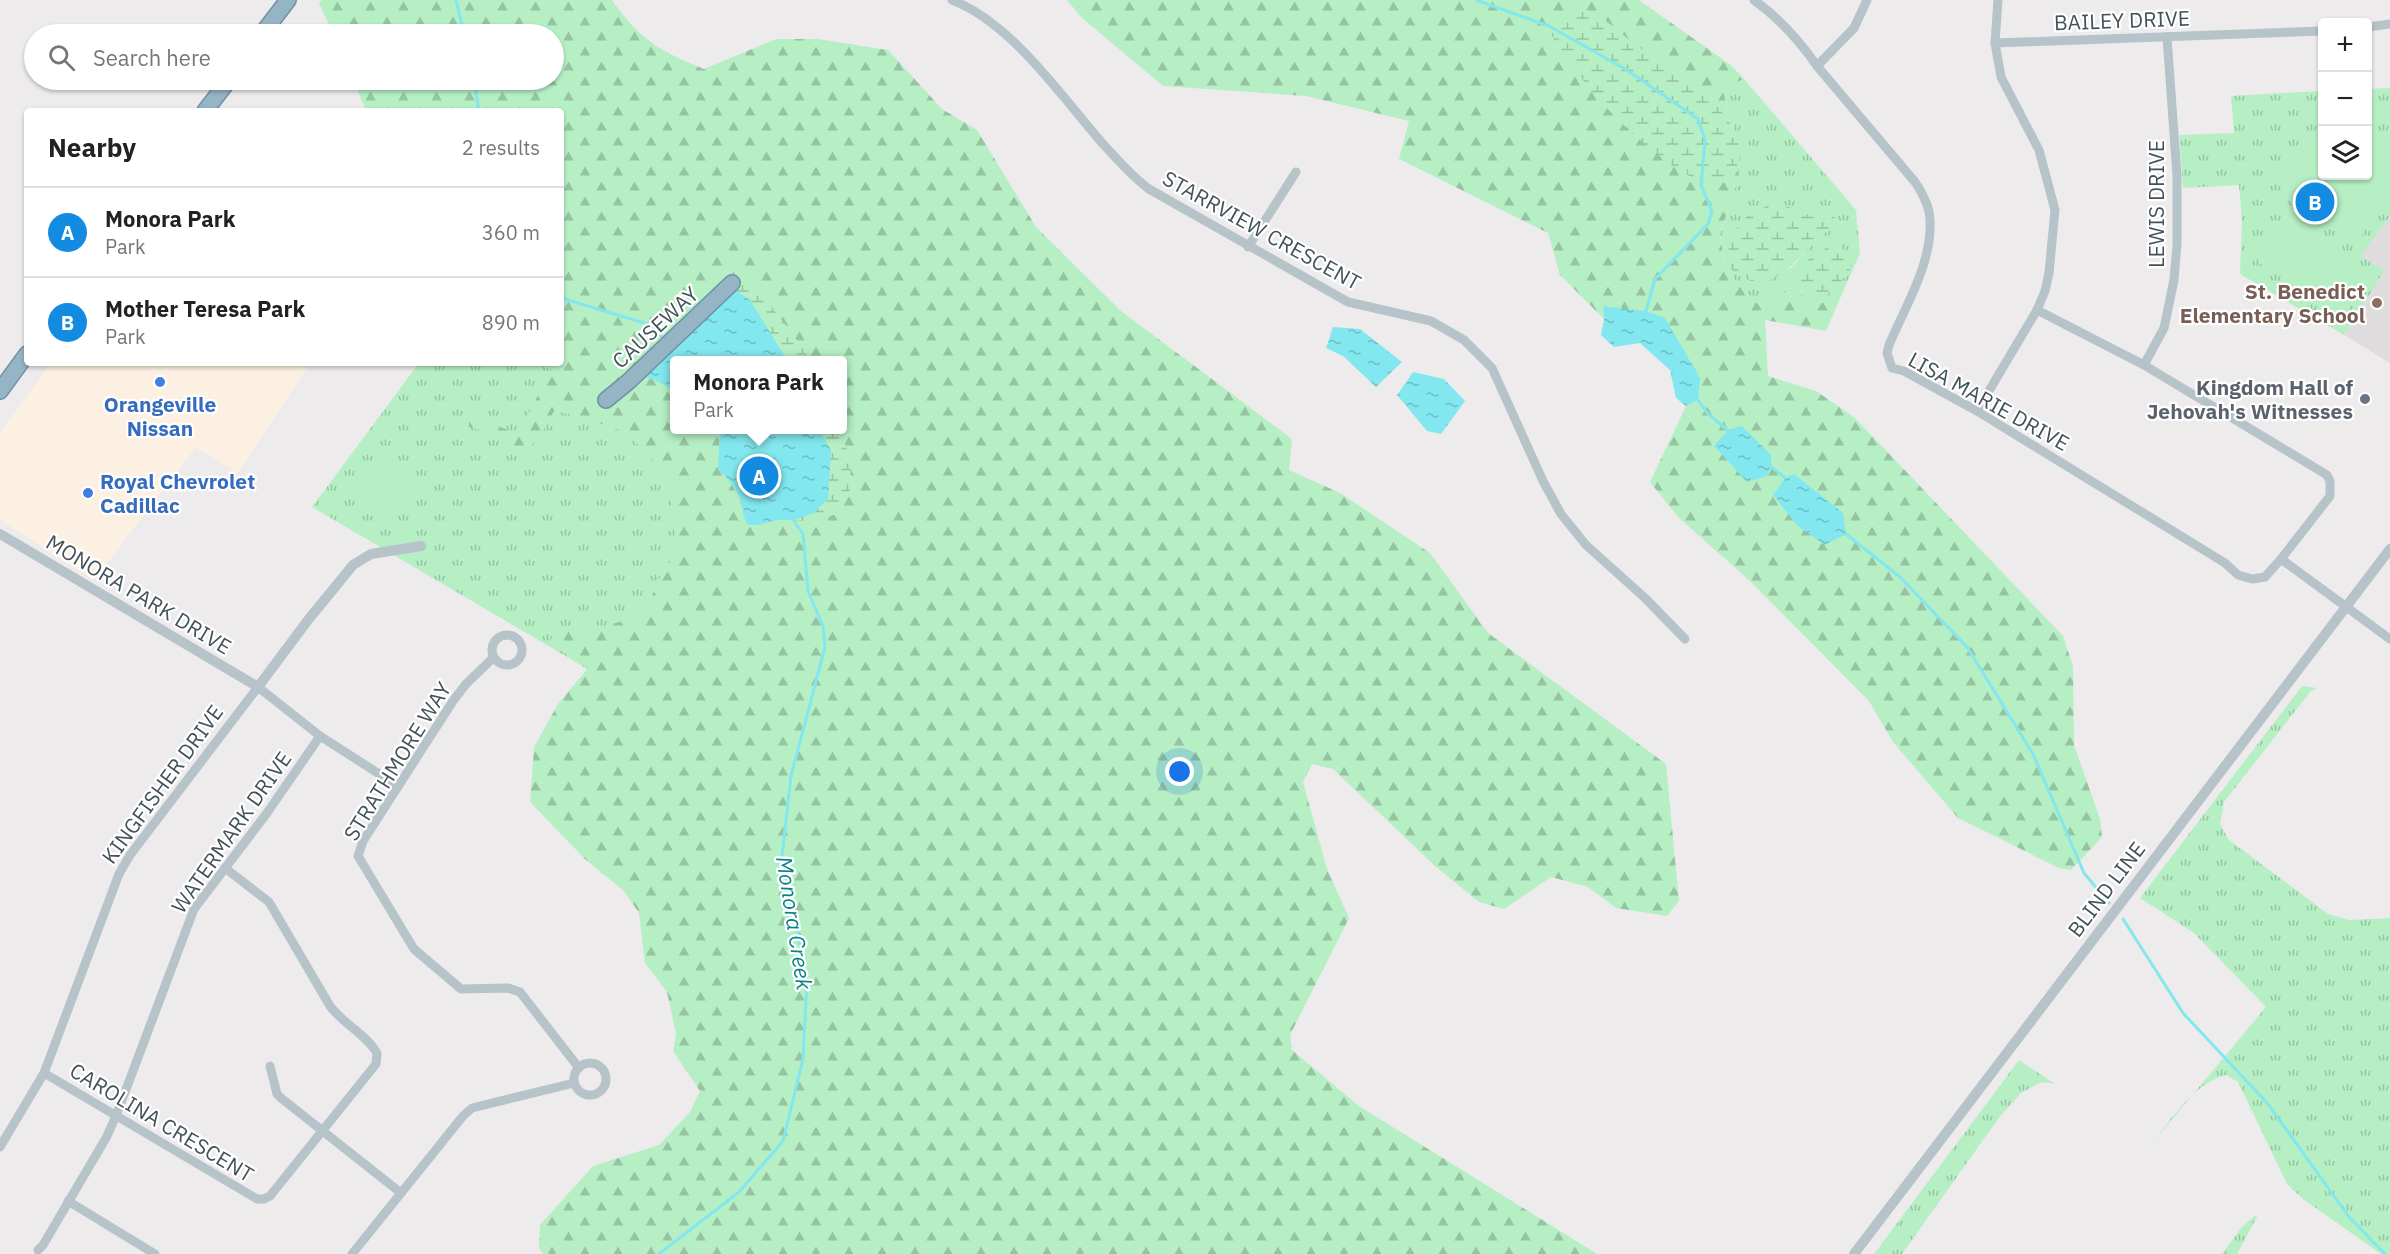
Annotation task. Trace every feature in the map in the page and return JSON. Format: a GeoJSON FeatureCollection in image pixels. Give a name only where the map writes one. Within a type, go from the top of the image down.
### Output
{"type":"FeatureCollection","features":[{"type":"Feature","properties":{"kind":"highway"},"geometry":{"type":"LineString","coordinates":[[270,24],[288,0]]}},
{"type":"Feature","properties":{"kind":"highway"},"geometry":{"type":"LineString","coordinates":[[207,108],[221,90]]}},
{"type":"Feature","properties":{"kind":"highway","name":"CAUSEWAY"},"geometry":{"type":"LineString","coordinates":[[606,400],[628,382],[732,282]]}},
{"type":"Feature","properties":{"kind":"highway"},"geometry":{"type":"LineString","coordinates":[[0,391],[24,358]]}},
{"type":"Feature","properties":{"kind":"street","name":"STARRVIEW CRESCENT"},"geometry":{"type":"LineString","coordinates":[[952,0],[987,18],[1012,39],[1135,178],[1168,200],[1348,302],[1431,321],[1464,340],[1492,368],[1543,481],[1561,514],[1586,545],[1686,639]]}},
{"type":"Feature","properties":{"kind":"street","name":"LISA MARIE DRIVE"},"geometry":{"type":"LineString","coordinates":[[1754,0],[1775,15],[1806,50],[1916,182],[1925,198],[1930,219],[1928,244],[1920,273],[1887,353],[1892,368],[1904,371],[1977,411],[2225,563],[2238,575],[2252,579],[2265,577],[2281,559]]}},
{"type":"Feature","properties":{"kind":"street"},"geometry":{"type":"LineString","coordinates":[[1817,66],[1854,28],[1867,0]]}},
{"type":"Feature","properties":{"kind":"street"},"geometry":{"type":"LineString","coordinates":[[1977,411],[2037,310],[2045,291],[2055,210],[2039,150],[2001,77],[1995,43],[1998,0]]}},
{"type":"Feature","properties":{"kind":"street"},"geometry":{"type":"LineString","coordinates":[[2372,26],[2390,24]]}},
{"type":"Feature","properties":{"kind":"street","name":"BAILEY DRIVE"},"geometry":{"type":"LineString","coordinates":[[1995,43],[2318,31]]}},
{"type":"Feature","properties":{"kind":"street","name":"LEWIS DRIVE"},"geometry":{"type":"LineString","coordinates":[[2144,365],[2164,328],[2174,280],[2177,244],[2178,176],[2167,37]]}},
{"type":"Feature","properties":{"kind":"street"},"geometry":{"type":"LineString","coordinates":[[1248,247],[1296,172]]}},
{"type":"Feature","properties":{"kind":"street"},"geometry":{"type":"LineString","coordinates":[[2037,310],[2144,365],[2327,475],[2330,481],[2330,496],[2281,559],[2390,639]]}},
{"type":"Feature","properties":{"kind":"street","name":"MONORA PARK DRIVE"},"geometry":{"type":"LineString","coordinates":[[0,534],[258,687]]}},
{"type":"Feature","properties":{"kind":"street","name":"KINGFISHER DRIVE"},"geometry":{"type":"LineString","coordinates":[[0,1147],[44,1072],[119,874],[130,855],[308,620],[353,565],[371,554],[421,546]]}},
{"type":"Feature","properties":{"kind":"street","name":"BLIND LINE"},"geometry":{"type":"LineString","coordinates":[[1854,1254],[2390,549]]}},
{"type":"Feature","properties":{"kind":"street","name":"STRATHMORE WAY"},"geometry":{"type":"LineString","coordinates":[[493,658],[466,684],[453,701],[360,847],[358,855],[414,949],[461,989],[508,988],[519,992],[579,1068]]}},
{"type":"Feature","properties":{"kind":"street"},"geometry":{"type":"LineString","coordinates":[[258,687],[320,736],[398,786]]}},
{"type":"Feature","properties":{"kind":"street","name":"WATERMARK DRIVE"},"geometry":{"type":"LineString","coordinates":[[40,1247],[106,1138],[184,930],[194,909],[294,775],[320,736]]}},
{"type":"Feature","properties":{"kind":"street","name":"CAROLINA CRESCENT"},"geometry":{"type":"LineString","coordinates":[[44,1072],[260,1200],[270,1196],[376,1064],[377,1053],[368,1042],[341,1020],[330,1006],[269,902],[225,868]]}},
{"type":"Feature","properties":{"kind":"street"},"geometry":{"type":"LineString","coordinates":[[588,1063],[598,1065],[605,1073],[606,1083],[600,1092],[592,1095],[581,1092],[574,1083],[579,1068],[588,1063]]}},
{"type":"Feature","properties":{"kind":"street"},"geometry":{"type":"LineString","coordinates":[[270,1066],[277,1094],[401,1193]]}},
{"type":"Feature","properties":{"kind":"street"},"geometry":{"type":"LineString","coordinates":[[352,1254],[463,1116],[472,1108],[574,1083]]}},
{"type":"Feature","properties":{"kind":"street"},"geometry":{"type":"LineString","coordinates":[[68,1201],[155,1254]]}},
{"type":"Feature","properties":{"kind":"shaded area","name":"St. Benedict Elementary School"},"geometry":{"type":"Polygon","coordinates":[[[2390,216],[2390,363],[2344,335],[2383,271],[2361,256],[2390,216]]]}},
{"type":"Feature","properties":{"kind":"shaded area"},"geometry":{"type":"Polygon","coordinates":[[[49,366],[308,366],[238,473],[196,447],[94,580],[0,520],[0,433],[49,366]]]}},
{"type":"Feature","properties":{"kind":"green space"},"geometry":{"type":"Polygon","coordinates":[[[321,0],[612,0],[632,25],[652,43],[704,69],[776,39],[818,39],[888,50],[942,109],[977,130],[1036,227],[1121,311],[1292,439],[1289,470],[1340,493],[1430,553],[1488,633],[1666,764],[1679,901],[1667,916],[1616,908],[1588,887],[1551,877],[1504,909],[1479,902],[1435,866],[1333,769],[1312,764],[1303,782],[1327,869],[1349,918],[1290,1035],[1292,1050],[1359,1106],[1597,1254],[543,1254],[539,1248],[540,1225],[593,1166],[659,1145],[690,1112],[700,1091],[673,1051],[676,1034],[667,992],[645,963],[639,913],[624,891],[585,859],[530,802],[534,747],[558,704],[588,668],[549,643],[559,625],[582,632],[638,617],[649,606],[656,583],[679,549],[672,523],[673,481],[627,433],[579,416],[554,411],[533,444],[514,454],[493,437],[469,427],[468,413],[517,434],[552,370],[542,366],[564,366],[564,108],[365,108],[357,90],[564,90],[564,24],[328,24],[319,3],[321,0]]]}},
{"type":"Feature","properties":{"kind":"green space"},"geometry":{"type":"Polygon","coordinates":[[[1067,0],[1639,0],[1732,66],[1744,79],[1722,88],[1737,143],[1739,177],[1720,234],[1725,268],[1754,302],[1769,307],[1790,288],[1816,303],[1838,303],[1826,331],[1765,320],[1768,376],[1816,391],[1854,417],[2063,636],[2073,666],[2074,745],[2100,819],[2102,837],[2071,870],[2059,868],[1958,818],[1893,742],[1869,701],[1750,581],[1678,517],[1650,482],[1686,406],[1698,400],[1665,318],[1646,311],[1603,307],[1604,319],[1560,275],[1548,233],[1399,159],[1409,121],[1306,96],[1163,86],[1081,17],[1067,0]]]}},
{"type":"Feature","properties":{"kind":"green space"},"geometry":{"type":"Polygon","coordinates":[[[1570,10],[1595,11],[1714,103],[1744,143],[1736,168],[1729,179],[1719,184],[1704,182],[1687,175],[1650,148],[1601,102],[1548,30],[1570,10]]]}},
{"type":"Feature","properties":{"kind":"green space"},"geometry":{"type":"Polygon","coordinates":[[[1744,79],[1856,210],[1860,253],[1838,303],[1816,303],[1790,288],[1769,307],[1754,302],[1725,268],[1720,234],[1739,177],[1737,143],[1722,88],[1744,79]],[[1792,208],[1734,233],[1728,253],[1730,265],[1770,280],[1793,266],[1830,228],[1844,225],[1834,217],[1809,215],[1792,208]]]}},
{"type":"Feature","properties":{"kind":"green space"},"geometry":{"type":"Polygon","coordinates":[[[2390,88],[2390,216],[2361,256],[2384,271],[2344,335],[2240,274],[2242,221],[2239,185],[2183,188],[2179,135],[2234,133],[2231,96],[2318,91],[2318,180],[2372,180],[2372,89],[2390,88]]]}},
{"type":"Feature","properties":{"kind":"green space"},"geometry":{"type":"Polygon","coordinates":[[[2372,129],[2390,136],[2390,191],[2362,235],[2354,236],[2281,173],[2302,144],[2318,134],[2318,180],[2372,180],[2372,129]]]}},
{"type":"Feature","properties":{"kind":"green space"},"geometry":{"type":"Polygon","coordinates":[[[564,172],[1206,445],[897,851],[312,507],[417,366],[564,366],[564,172]]]}},
{"type":"Feature","properties":{"kind":"green space"},"geometry":{"type":"Polygon","coordinates":[[[1774,203],[1809,215],[1834,217],[1845,226],[1830,229],[1791,266],[1769,280],[1758,282],[1743,278],[1734,272],[1729,264],[1728,251],[1732,237],[1744,219],[1774,203]]]}},
{"type":"Feature","properties":{"kind":"green space"},"geometry":{"type":"Polygon","coordinates":[[[2283,221],[2370,273],[2346,314],[2258,262],[2283,221]]]}},
{"type":"Feature","properties":{"kind":"green space"},"geometry":{"type":"Polygon","coordinates":[[[1836,244],[1847,254],[1852,267],[1835,289],[1822,298],[1810,294],[1798,284],[1800,270],[1810,258],[1836,244]]]}},
{"type":"Feature","properties":{"kind":"green space"},"geometry":{"type":"Polygon","coordinates":[[[745,278],[755,285],[808,356],[785,356],[750,300],[733,289],[745,278]]]}},
{"type":"Feature","properties":{"kind":"green space"},"geometry":{"type":"Polygon","coordinates":[[[821,434],[841,434],[850,456],[851,489],[836,514],[818,521],[792,520],[812,514],[828,499],[830,450],[821,434]]]}},
{"type":"Feature","properties":{"kind":"green space"},"geometry":{"type":"Polygon","coordinates":[[[380,453],[421,484],[389,525],[349,495],[380,453]]]}},
{"type":"Feature","properties":{"kind":"green space"},"geometry":{"type":"Polygon","coordinates":[[[2302,686],[2317,688],[2310,692],[2224,802],[2220,824],[2229,840],[2328,914],[2349,920],[2390,918],[2390,1254],[2381,1254],[2303,1199],[2287,1184],[2238,1082],[2226,1075],[2214,1079],[2192,1095],[2266,1007],[2194,933],[2140,898],[2302,686]]]}},
{"type":"Feature","properties":{"kind":"green space"},"geometry":{"type":"Polygon","coordinates":[[[2019,1060],[2055,1084],[2041,1082],[2021,1093],[1998,1119],[1902,1254],[1874,1254],[2019,1060]]]}},
{"type":"Feature","properties":{"kind":"green space"},"geometry":{"type":"Polygon","coordinates":[[[2192,1095],[2148,1148],[2182,1105],[2192,1095]]]}},
{"type":"Feature","properties":{"kind":"green space"},"geometry":{"type":"Polygon","coordinates":[[[2256,1215],[2237,1254],[2222,1254],[2242,1227],[2256,1215]]]}},
{"type":"Feature","properties":{"kind":"water"},"geometry":{"type":"Polygon","coordinates":[[[733,289],[750,300],[785,356],[670,356],[670,388],[654,380],[640,377],[733,289]]]}},
{"type":"Feature","properties":{"kind":"water"},"geometry":{"type":"Polygon","coordinates":[[[1603,306],[1646,311],[1665,318],[1700,378],[1698,400],[1686,406],[1676,398],[1670,370],[1640,343],[1614,347],[1601,335],[1604,319],[1603,306]]]}},
{"type":"Feature","properties":{"kind":"water"},"geometry":{"type":"Polygon","coordinates":[[[1333,327],[1360,329],[1402,362],[1376,387],[1343,356],[1326,348],[1333,327]]]}},
{"type":"Feature","properties":{"kind":"water"},"geometry":{"type":"Polygon","coordinates":[[[1413,372],[1444,379],[1465,401],[1441,434],[1427,431],[1397,395],[1413,372]]]}},
{"type":"Feature","properties":{"kind":"water"},"geometry":{"type":"Polygon","coordinates":[[[1742,426],[1771,455],[1771,466],[1767,476],[1747,482],[1714,446],[1728,430],[1742,426]]]}},
{"type":"Feature","properties":{"kind":"water"},"geometry":{"type":"Polygon","coordinates":[[[720,434],[821,434],[831,450],[828,499],[812,514],[792,520],[776,520],[748,525],[737,493],[718,469],[720,434]]]}},
{"type":"Feature","properties":{"kind":"water"},"geometry":{"type":"Polygon","coordinates":[[[1794,474],[1843,513],[1846,534],[1825,545],[1798,526],[1773,495],[1785,478],[1794,474]]]}},
{"type":"Feature","properties":{"kind":"waterway","name":"Monora Creek"},"geometry":{"type":"LineString","coordinates":[[456,0],[462,24]]}},
{"type":"Feature","properties":{"kind":"waterway"},"geometry":{"type":"LineString","coordinates":[[1476,0],[1549,26],[1625,69],[1698,119],[1705,140],[1701,185],[1712,211],[1708,224],[1655,279],[1646,311]]}},
{"type":"Feature","properties":{"kind":"waterway","name":"Monora Creek"},"geometry":{"type":"LineString","coordinates":[[476,90],[479,108]]}},
{"type":"Feature","properties":{"kind":"waterway","name":"Monora Creek"},"geometry":{"type":"LineString","coordinates":[[564,299],[651,325],[665,340]]}},
{"type":"Feature","properties":{"kind":"waterway"},"geometry":{"type":"LineString","coordinates":[[1698,400],[1707,413],[1731,433]]}},
{"type":"Feature","properties":{"kind":"waterway"},"geometry":{"type":"LineString","coordinates":[[1768,464],[1785,478]]}},
{"type":"Feature","properties":{"kind":"waterway","name":"Monora Creek"},"geometry":{"type":"LineString","coordinates":[[659,1254],[739,1192],[783,1141],[803,1059],[807,980],[782,856],[791,776],[825,647],[823,626],[808,591],[803,534],[792,518]]}},
{"type":"Feature","properties":{"kind":"waterway"},"geometry":{"type":"LineString","coordinates":[[1846,534],[1900,577],[1967,647],[2033,754],[2084,873],[2109,903]]}},
{"type":"Feature","properties":{"kind":"waterway"},"geometry":{"type":"LineString","coordinates":[[2123,919],[2183,1013],[2268,1104],[2349,1217],[2385,1254]]}},
{"type":"Feature","properties":{"kind":"place","name":"Mother Teresa Park"},"geometry":{"type":"Point","coordinates":[2315,202]}},
{"type":"Feature","properties":{"kind":"place","name":"St. Benedict Elementary School"},"geometry":{"type":"Point","coordinates":[2377,303]}},
{"type":"Feature","properties":{"kind":"place","name":"Orangeville Nissan"},"geometry":{"type":"Point","coordinates":[160,382]}},
{"type":"Feature","properties":{"kind":"place","name":"Kingdom Hall of Jehovah's Witnesses"},"geometry":{"type":"Point","coordinates":[2365,399]}},
{"type":"Feature","properties":{"kind":"place","name":"Monora Park"},"geometry":{"type":"Point","coordinates":[759,476]}},
{"type":"Feature","properties":{"kind":"place","name":"Royal Chevrolet Cadillac"},"geometry":{"type":"Point","coordinates":[88,493]}}]}
